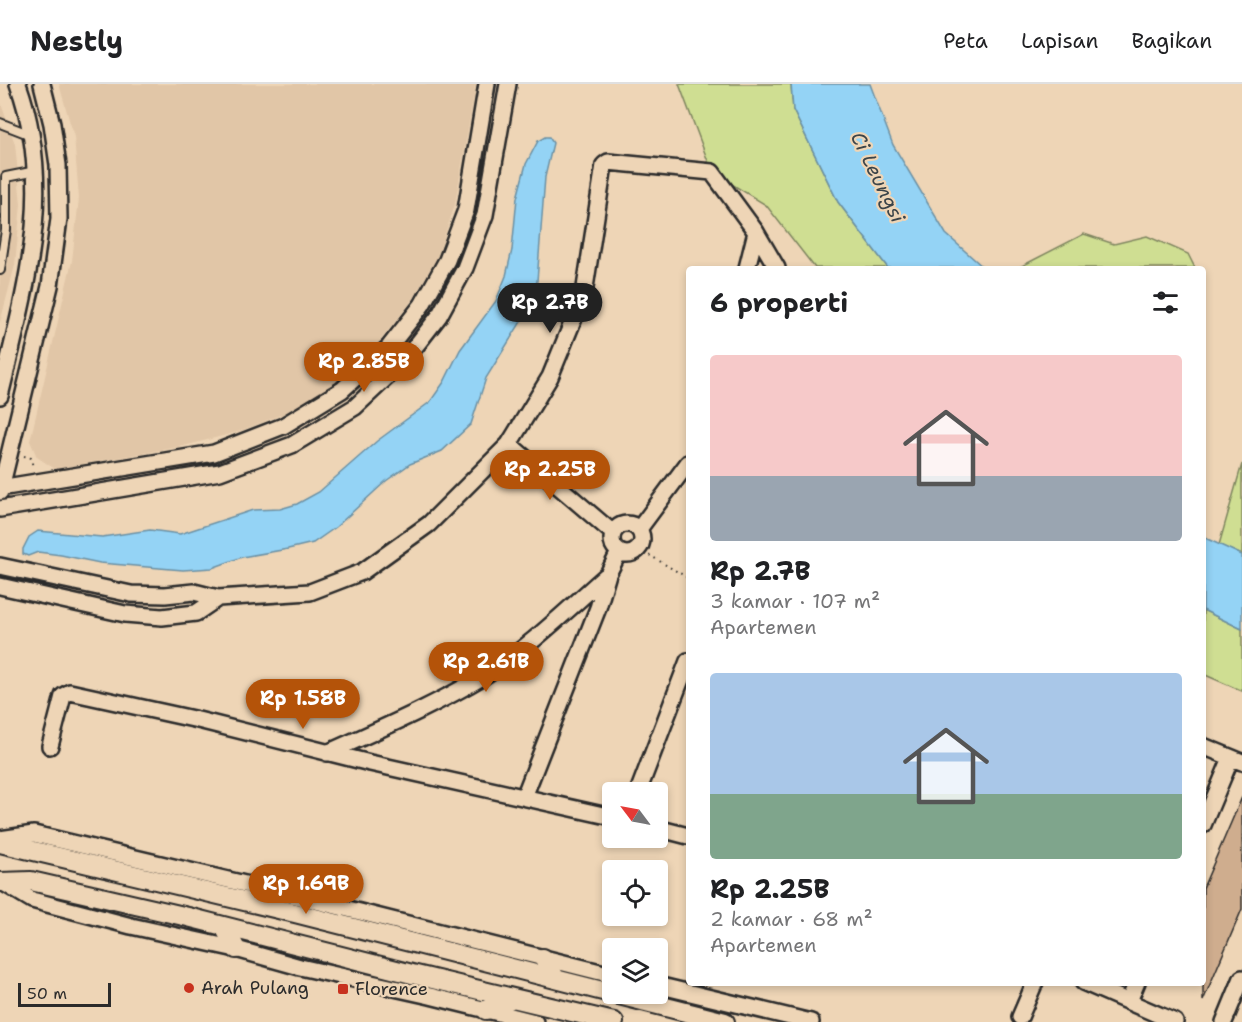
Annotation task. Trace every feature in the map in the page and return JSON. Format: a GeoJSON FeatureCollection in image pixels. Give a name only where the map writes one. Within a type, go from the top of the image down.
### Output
{"type":"FeatureCollection","features":[{"type":"Feature","properties":{"kind":"street"},"geometry":{"type":"LineString","coordinates":[[0,396],[27,281],[36,218],[36,171],[31,135],[18,84]]}},
{"type":"Feature","properties":{"kind":"street"},"geometry":{"type":"LineString","coordinates":[[42,84],[52,124],[58,165],[59,219],[50,286],[0,490],[214,453],[283,426],[342,390],[389,346],[422,305],[447,260],[466,210],[487,84]]}},
{"type":"Feature","properties":{"kind":"street"},"geometry":{"type":"LineString","coordinates":[[0,509],[220,472],[292,445],[355,407],[404,361],[439,316],[465,268],[485,215],[508,84]]}},
{"type":"Feature","properties":{"kind":"street"},"geometry":{"type":"LineString","coordinates":[[0,566],[131,594],[165,595],[194,592],[219,598],[310,592],[362,572],[429,524],[509,444],[550,376],[584,294],[604,165],[608,162],[712,172],[756,232],[776,266]]}},
{"type":"Feature","properties":{"kind":"street"},"geometry":{"type":"LineString","coordinates":[[748,266],[756,232]]}},
{"type":"Feature","properties":{"kind":"street"},"geometry":{"type":"LineString","coordinates":[[509,444],[612,533]]}},
{"type":"Feature","properties":{"kind":"street"},"geometry":{"type":"LineString","coordinates":[[639,529],[686,466]]}},
{"type":"Feature","properties":{"kind":"street"},"geometry":{"type":"LineString","coordinates":[[630,524],[639,529],[642,538],[639,549],[629,554],[619,552],[612,544],[612,533],[619,525],[630,524]]}},
{"type":"Feature","properties":{"kind":"street"},"geometry":{"type":"LineString","coordinates":[[525,797],[598,608],[608,574],[619,552]]}},
{"type":"Feature","properties":{"kind":"street"},"geometry":{"type":"LineString","coordinates":[[327,753],[408,716],[484,675],[522,648],[608,574]]}},
{"type":"Feature","properties":{"kind":"street"},"geometry":{"type":"LineString","coordinates":[[0,586],[125,614],[162,617],[196,613],[219,598]]}},
{"type":"Feature","properties":{"kind":"street"},"geometry":{"type":"LineString","coordinates":[[642,782],[686,665]]}},
{"type":"Feature","properties":{"kind":"street"},"geometry":{"type":"LineString","coordinates":[[50,746],[63,696],[70,692],[602,815]]}},
{"type":"Feature","properties":{"kind":"street"},"geometry":{"type":"LineString","coordinates":[[1206,747],[1237,760],[1206,819]]}},
{"type":"Feature","properties":{"kind":"street"},"geometry":{"type":"LineString","coordinates":[[668,831],[686,835]]}},
{"type":"Feature","properties":{"kind":"street"},"geometry":{"type":"LineString","coordinates":[[0,841],[34,834],[304,898],[602,973]]}},
{"type":"Feature","properties":{"kind":"street"},"geometry":{"type":"LineString","coordinates":[[0,841],[725,1022]]}},
{"type":"Feature","properties":{"kind":"street"},"geometry":{"type":"LineString","coordinates":[[1,882],[31,881],[189,917],[614,1022]]}},
{"type":"Feature","properties":{"kind":"street"},"geometry":{"type":"LineString","coordinates":[[1,882],[32,900],[131,926],[236,949],[300,967],[535,1022]]}},
{"type":"Feature","properties":{"kind":"street"},"geometry":{"type":"LineString","coordinates":[[224,927],[236,949]]}},
{"type":"Feature","properties":{"kind":"street"},"geometry":{"type":"LineString","coordinates":[[543,958],[556,979]]}},
{"type":"Feature","properties":{"kind":"street"},"geometry":{"type":"LineString","coordinates":[[1224,1022],[1242,978]]}},
{"type":"Feature","properties":{"kind":"street"},"geometry":{"type":"LineString","coordinates":[[1020,1017],[1033,986]]}},
{"type":"Feature","properties":{"kind":"street"},"geometry":{"type":"LineString","coordinates":[[1093,986],[1175,1022]]}},
{"type":"Feature","properties":{"kind":"street"},"geometry":{"type":"LineString","coordinates":[[1129,1001],[1135,986]]}},
{"type":"Feature","properties":{"kind":"street"},"geometry":{"type":"LineString","coordinates":[[668,988],[811,1022]]}},
{"type":"Feature","properties":{"kind":"street"},"geometry":{"type":"LineString","coordinates":[[486,1010],[513,998]]}},
{"type":"Feature","properties":{"kind":"lane"},"geometry":{"type":"LineString","coordinates":[[0,123],[31,135]]}},
{"type":"Feature","properties":{"kind":"lane"},"geometry":{"type":"LineString","coordinates":[[0,270],[6,230],[3,176],[36,171]]}},
{"type":"Feature","properties":{"kind":"path"},"geometry":{"type":"LineString","coordinates":[[10,452],[31,458],[36,483]]}},
{"type":"Feature","properties":{"kind":"path"},"geometry":{"type":"LineString","coordinates":[[639,549],[686,577]]}},
{"type":"Feature","properties":{"kind":"shaded area"},"geometry":{"type":"Polygon","coordinates":[[[59,84],[476,84],[455,205],[438,255],[414,298],[379,342],[334,384],[288,412],[238,432],[180,447],[55,469],[37,457],[30,441],[72,261],[79,198],[74,137],[59,84]]]}},
{"type":"Feature","properties":{"kind":"shaded area"},"geometry":{"type":"Polygon","coordinates":[[[0,101],[15,144],[21,204],[15,265],[0,323],[0,101]]]}},
{"type":"Feature","properties":{"kind":"green space"},"geometry":{"type":"Polygon","coordinates":[[[679,84],[791,84],[793,110],[838,202],[886,266],[813,266],[766,205],[712,172],[679,84]]]}},
{"type":"Feature","properties":{"kind":"green space"},"geometry":{"type":"Polygon","coordinates":[[[1084,234],[1114,244],[1147,236],[1188,254],[1194,266],[1022,266],[1084,234]]]}},
{"type":"Feature","properties":{"kind":"green space"},"geometry":{"type":"Polygon","coordinates":[[[1242,464],[1242,555],[1219,545],[1242,464]]]}},
{"type":"Feature","properties":{"kind":"green space"},"geometry":{"type":"Polygon","coordinates":[[[1206,611],[1242,629],[1242,691],[1206,675],[1206,611]]]}},
{"type":"Feature","properties":{"kind":"water","name":"Ci Leungsi"},"geometry":{"type":"Polygon","coordinates":[[[791,84],[870,84],[893,145],[946,234],[982,266],[886,266],[838,202],[793,110],[791,84]]]}},
{"type":"Feature","properties":{"kind":"water"},"geometry":{"type":"Polygon","coordinates":[[[549,137],[553,143],[545,177],[537,281],[524,317],[486,378],[471,424],[442,451],[410,464],[386,481],[336,527],[313,543],[242,557],[212,568],[183,570],[100,563],[38,552],[28,556],[23,554],[29,537],[38,531],[102,537],[150,530],[180,534],[253,510],[280,509],[297,504],[319,492],[377,441],[430,402],[444,382],[460,350],[496,301],[506,276],[512,250],[517,198],[526,164],[538,141],[549,137]]]}},
{"type":"Feature","properties":{"kind":"water"},"geometry":{"type":"Polygon","coordinates":[[[1206,538],[1242,555],[1242,629],[1206,611],[1206,538]]]}},
{"type":"Feature","properties":{"kind":"building"},"geometry":{"type":"Polygon","coordinates":[[[1242,797],[1242,909],[1203,1001],[1203,986],[1206,986],[1206,881],[1242,797]]]}},
{"type":"Feature","properties":{"kind":"place","name":"Arah Pulang"},"geometry":{"type":"Point","coordinates":[189,988]}},
{"type":"Feature","properties":{"kind":"place","name":"Florence"},"geometry":{"type":"Point","coordinates":[343,989]}}]}
